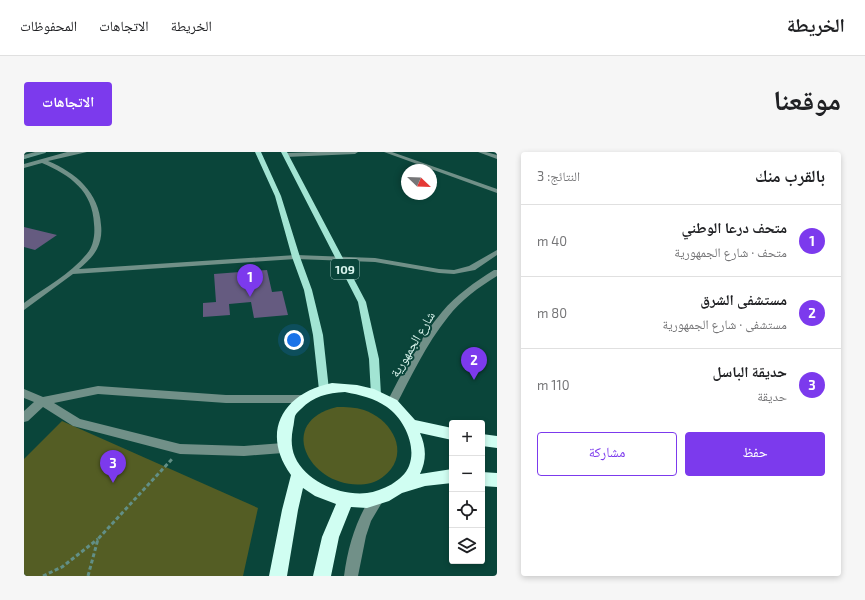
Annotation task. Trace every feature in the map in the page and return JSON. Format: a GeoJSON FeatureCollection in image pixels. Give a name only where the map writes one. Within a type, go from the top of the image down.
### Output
{"type":"FeatureCollection","features":[{"type":"Feature","properties":{"kind":"highway"},"geometry":{"type":"LineString","coordinates":[[401,488],[413,474],[419,458],[417,440],[410,424],[399,410],[391,404],[376,395],[359,390],[341,388],[324,390],[303,399],[289,412],[283,429],[284,448],[289,462],[299,475],[312,486],[328,495],[346,500],[361,501],[376,499],[390,495],[401,488],[424,479],[449,476]]}},
{"type":"Feature","properties":{"kind":"highway"},"geometry":{"type":"LineString","coordinates":[[410,424],[449,433]]}},
{"type":"Feature","properties":{"kind":"highway"},"geometry":{"type":"LineString","coordinates":[[485,440],[497,442]]}},
{"type":"Feature","properties":{"kind":"highway"},"geometry":{"type":"LineString","coordinates":[[278,576],[290,510],[299,475]]}},
{"type":"Feature","properties":{"kind":"highway"},"geometry":{"type":"LineString","coordinates":[[485,479],[497,480]]}},
{"type":"Feature","properties":{"kind":"highway"},"geometry":{"type":"LineString","coordinates":[[322,576],[330,535],[340,510],[346,500]]}},
{"type":"Feature","properties":{"kind":"main road"},"geometry":{"type":"LineString","coordinates":[[258,152],[278,196],[296,257],[308,290],[318,335],[324,390]]}},
{"type":"Feature","properties":{"kind":"main road","name":"109"},"geometry":{"type":"LineString","coordinates":[[285,154],[362,302],[374,359],[376,395]]}},
{"type":"Feature","properties":{"kind":"street"},"geometry":{"type":"LineString","coordinates":[[24,157],[41,152]]}},
{"type":"Feature","properties":{"kind":"street"},"geometry":{"type":"LineString","coordinates":[[43,161],[73,152]]}},
{"type":"Feature","properties":{"kind":"street"},"geometry":{"type":"LineString","coordinates":[[24,165],[84,152]]}},
{"type":"Feature","properties":{"kind":"street"},"geometry":{"type":"LineString","coordinates":[[285,154],[354,152]]}},
{"type":"Feature","properties":{"kind":"street"},"geometry":{"type":"LineString","coordinates":[[387,152],[497,191]]}},
{"type":"Feature","properties":{"kind":"street"},"geometry":{"type":"LineString","coordinates":[[481,152],[497,157]]}},
{"type":"Feature","properties":{"kind":"street"},"geometry":{"type":"LineString","coordinates":[[24,307],[72,272],[89,255],[98,241],[98,224],[95,204],[85,189],[67,172],[43,161]]}},
{"type":"Feature","properties":{"kind":"street"},"geometry":{"type":"LineString","coordinates":[[72,272],[296,257],[375,260],[439,271],[454,272],[472,268],[497,252]]}},
{"type":"Feature","properties":{"kind":"street","name":"شارع الجمهورية"},"geometry":{"type":"LineString","coordinates":[[391,404],[431,333],[445,314],[471,289],[497,272]]}},
{"type":"Feature","properties":{"kind":"street"},"geometry":{"type":"LineString","coordinates":[[24,418],[42,401],[98,390],[226,399],[303,399]]}},
{"type":"Feature","properties":{"kind":"street"},"geometry":{"type":"LineString","coordinates":[[24,394],[42,401],[77,423],[180,449],[244,451],[284,448]]}},
{"type":"Feature","properties":{"kind":"street"},"geometry":{"type":"LineString","coordinates":[[351,576],[360,531],[367,514],[376,499]]}},
{"type":"Feature","properties":{"kind":"path"},"geometry":{"type":"LineString","coordinates":[[43,576],[62,568],[98,539],[180,449]]}},
{"type":"Feature","properties":{"kind":"path"},"geometry":{"type":"LineString","coordinates":[[88,576],[98,539]]}},
{"type":"Feature","properties":{"kind":"green space"},"geometry":{"type":"Polygon","coordinates":[[[337,407],[357,408],[373,414],[388,426],[393,434],[396,442],[396,460],[391,469],[377,481],[371,483],[351,484],[333,479],[318,469],[308,456],[304,442],[306,427],[317,415],[337,407]]]}},
{"type":"Feature","properties":{"kind":"green space"},"geometry":{"type":"Polygon","coordinates":[[[62,421],[258,508],[243,576],[24,576],[24,459],[62,421]]]}},
{"type":"Feature","properties":{"kind":"building"},"geometry":{"type":"Polygon","coordinates":[[[24,227],[57,235],[35,250],[24,247],[24,227]]]}},
{"type":"Feature","properties":{"kind":"building"},"geometry":{"type":"Polygon","coordinates":[[[267,270],[272,292],[282,291],[288,315],[254,318],[251,302],[229,304],[230,315],[203,317],[203,303],[216,302],[214,274],[267,270]]]}},
{"type":"Feature","properties":{"kind":"railway"},"geometry":{"type":"LineString","coordinates":[[24,158],[45,152]]}},
{"type":"Feature","properties":{"kind":"place","name":"متحف درعا الوطني"},"geometry":{"type":"Point","coordinates":[250,297]}},
{"type":"Feature","properties":{"kind":"place","name":"مستشفى الشرق"},"geometry":{"type":"Point","coordinates":[474,380]}},
{"type":"Feature","properties":{"kind":"place","name":"حديقة الباسل"},"geometry":{"type":"Point","coordinates":[113,483]}}]}
